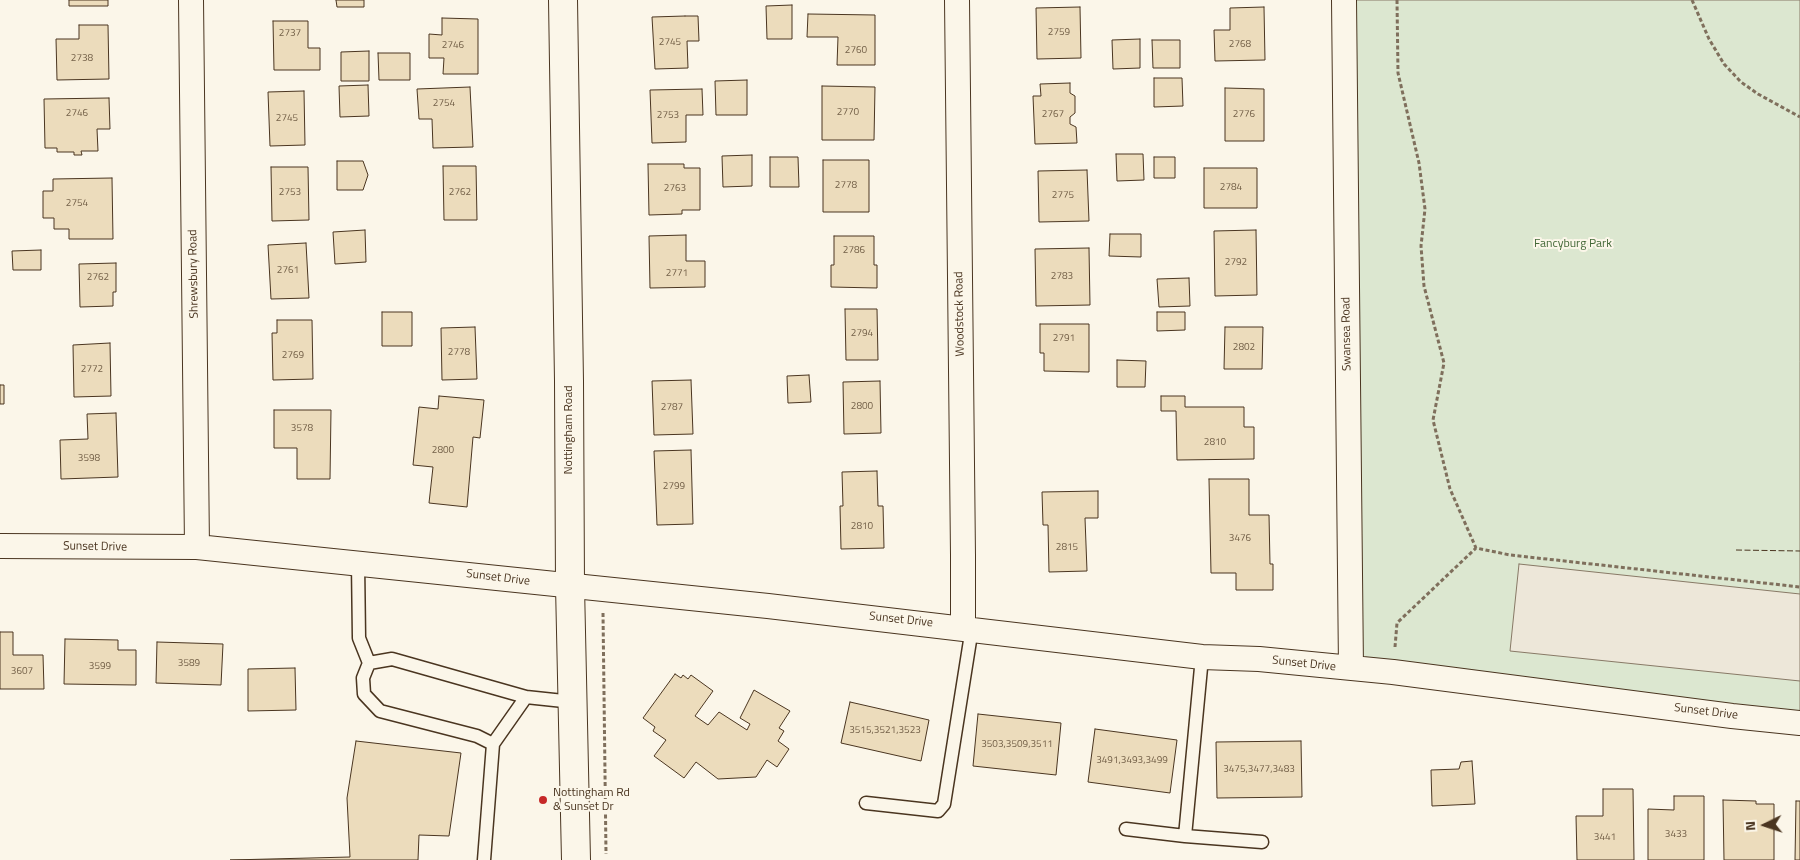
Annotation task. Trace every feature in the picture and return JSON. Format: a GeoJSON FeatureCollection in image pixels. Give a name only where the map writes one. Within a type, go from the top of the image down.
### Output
{"type":"FeatureCollection","features":[{"type":"Feature","properties":{"kind":"street","name":"Shrewsbury Road"},"geometry":{"type":"LineString","coordinates":[[191,0],[197,547]]}},
{"type":"Feature","properties":{"kind":"street","name":"Nottingham Road"},"geometry":{"type":"LineString","coordinates":[[564,0],[570,586],[576,860]]}},
{"type":"Feature","properties":{"kind":"street","name":"Woodstock Road"},"geometry":{"type":"LineString","coordinates":[[957,0],[967,628]]}},
{"type":"Feature","properties":{"kind":"street","name":"Swansea Road"},"geometry":{"type":"LineString","coordinates":[[1344,0],[1351,668]]}},
{"type":"Feature","properties":{"kind":"street","name":"Sunset Drive"},"geometry":{"type":"LineString","coordinates":[[0,546],[197,547],[768,606],[1202,657],[1259,659],[1351,668],[1800,723]]}},
{"type":"Feature","properties":{"kind":"lane"},"geometry":{"type":"LineString","coordinates":[[358,563],[359,638],[369,663],[363,678],[364,694],[380,711],[477,736],[492,744]]}},
{"type":"Feature","properties":{"kind":"lane"},"geometry":{"type":"LineString","coordinates":[[866,803],[938,811],[944,804],[967,628]]}},
{"type":"Feature","properties":{"kind":"lane"},"geometry":{"type":"LineString","coordinates":[[1185,836],[1202,657]]}},
{"type":"Feature","properties":{"kind":"lane"},"geometry":{"type":"LineString","coordinates":[[369,663],[392,659],[526,697],[573,702]]}},
{"type":"Feature","properties":{"kind":"lane"},"geometry":{"type":"LineString","coordinates":[[484,860],[492,744],[526,697]]}},
{"type":"Feature","properties":{"kind":"lane"},"geometry":{"type":"LineString","coordinates":[[1126,829],[1262,842]]}},
{"type":"Feature","properties":{"kind":"path"},"geometry":{"type":"LineString","coordinates":[[1397,0],[1398,73],[1419,163],[1425,209],[1421,246],[1424,286],[1444,363],[1432,420],[1450,489],[1476,548]]}},
{"type":"Feature","properties":{"kind":"path"},"geometry":{"type":"LineString","coordinates":[[1692,0],[1709,39],[1724,64],[1741,82],[1758,94],[1800,117]]}},
{"type":"Feature","properties":{"kind":"path"},"geometry":{"type":"LineString","coordinates":[[1476,548],[1510,555],[1800,587]]}},
{"type":"Feature","properties":{"kind":"path"},"geometry":{"type":"LineString","coordinates":[[1394,651],[1397,623],[1476,548]]}},
{"type":"Feature","properties":{"kind":"path"},"geometry":{"type":"LineString","coordinates":[[603,590],[606,860]]}},
{"type":"Feature","properties":{"kind":"green space","name":"Fancyburg Park"},"geometry":{"type":"Polygon","coordinates":[[[1344,0],[1800,0],[1800,723],[1351,668],[1344,0]]]}},
{"type":"Feature","properties":{"kind":"shaded area"},"geometry":{"type":"Polygon","coordinates":[[[1519,564],[1800,594],[1800,681],[1510,651],[1519,564]]]}},
{"type":"Feature","properties":{"kind":"building"},"geometry":{"type":"Polygon","coordinates":[[[69,0],[108,0],[108,6],[69,6],[69,0]]]}},
{"type":"Feature","properties":{"kind":"building"},"geometry":{"type":"Polygon","coordinates":[[[336,0],[364,0],[364,7],[337,7],[336,0]]]}},
{"type":"Feature","properties":{"kind":"building"},"geometry":{"type":"Polygon","coordinates":[[[792,5],[792,39],[767,39],[766,6],[792,5]]]}},
{"type":"Feature","properties":{"kind":"building"},"geometry":{"type":"Polygon","coordinates":[[[1080,7],[1081,58],[1037,59],[1036,8],[1080,7]]]}},
{"type":"Feature","properties":{"kind":"building"},"geometry":{"type":"Polygon","coordinates":[[[1264,7],[1265,60],[1215,61],[1214,30],[1230,30],[1230,8],[1264,7]]]}},
{"type":"Feature","properties":{"kind":"building"},"geometry":{"type":"Polygon","coordinates":[[[808,14],[875,15],[875,65],[837,65],[838,37],[807,37],[808,14]]]}},
{"type":"Feature","properties":{"kind":"building"},"geometry":{"type":"Polygon","coordinates":[[[698,16],[699,41],[687,41],[688,68],[655,69],[652,17],[698,16]]]}},
{"type":"Feature","properties":{"kind":"building"},"geometry":{"type":"Polygon","coordinates":[[[442,18],[478,19],[478,74],[443,74],[444,58],[429,58],[429,34],[442,35],[442,18]]]}},
{"type":"Feature","properties":{"kind":"building"},"geometry":{"type":"Polygon","coordinates":[[[273,21],[308,21],[308,48],[320,48],[320,70],[274,70],[273,21]]]}},
{"type":"Feature","properties":{"kind":"building"},"geometry":{"type":"Polygon","coordinates":[[[79,25],[108,25],[109,79],[57,80],[56,39],[79,39],[79,25]]]}},
{"type":"Feature","properties":{"kind":"building"},"geometry":{"type":"Polygon","coordinates":[[[1140,39],[1140,68],[1113,69],[1112,40],[1140,39]]]}},
{"type":"Feature","properties":{"kind":"building"},"geometry":{"type":"Polygon","coordinates":[[[1152,40],[1180,40],[1180,68],[1153,68],[1152,40]]]}},
{"type":"Feature","properties":{"kind":"building"},"geometry":{"type":"Polygon","coordinates":[[[369,51],[369,81],[341,81],[341,52],[369,51]]]}},
{"type":"Feature","properties":{"kind":"building"},"geometry":{"type":"Polygon","coordinates":[[[378,53],[410,53],[410,80],[379,80],[378,53]]]}},
{"type":"Feature","properties":{"kind":"building"},"geometry":{"type":"Polygon","coordinates":[[[1154,78],[1182,78],[1183,106],[1154,107],[1154,78]]]}},
{"type":"Feature","properties":{"kind":"building"},"geometry":{"type":"Polygon","coordinates":[[[747,80],[747,115],[716,115],[715,81],[747,80]]]}},
{"type":"Feature","properties":{"kind":"building"},"geometry":{"type":"Polygon","coordinates":[[[1070,83],[1070,93],[1075,96],[1075,113],[1070,117],[1070,124],[1076,127],[1077,143],[1035,144],[1033,96],[1041,96],[1040,84],[1070,83]]]}},
{"type":"Feature","properties":{"kind":"building"},"geometry":{"type":"Polygon","coordinates":[[[368,85],[369,116],[340,117],[339,86],[368,85]]]}},
{"type":"Feature","properties":{"kind":"building"},"geometry":{"type":"Polygon","coordinates":[[[822,86],[875,87],[874,140],[822,140],[822,86]]]}},
{"type":"Feature","properties":{"kind":"building"},"geometry":{"type":"Polygon","coordinates":[[[470,87],[473,147],[433,148],[432,119],[419,119],[417,89],[470,87]]]}},
{"type":"Feature","properties":{"kind":"building"},"geometry":{"type":"Polygon","coordinates":[[[1225,88],[1264,89],[1264,141],[1225,141],[1225,88]]]}},
{"type":"Feature","properties":{"kind":"building"},"geometry":{"type":"Polygon","coordinates":[[[702,89],[703,115],[686,115],[686,142],[652,143],[650,90],[702,89]]]}},
{"type":"Feature","properties":{"kind":"building"},"geometry":{"type":"Polygon","coordinates":[[[304,91],[305,145],[270,146],[268,92],[304,91]]]}},
{"type":"Feature","properties":{"kind":"building"},"geometry":{"type":"Polygon","coordinates":[[[109,98],[110,129],[97,129],[98,151],[81,151],[82,155],[74,155],[74,152],[57,152],[57,148],[45,148],[44,99],[109,98]]]}},
{"type":"Feature","properties":{"kind":"building"},"geometry":{"type":"Polygon","coordinates":[[[1116,154],[1143,154],[1144,180],[1117,181],[1116,154]]]}},
{"type":"Feature","properties":{"kind":"building"},"geometry":{"type":"Polygon","coordinates":[[[752,155],[752,186],[723,187],[722,156],[752,155]]]}},
{"type":"Feature","properties":{"kind":"building"},"geometry":{"type":"Polygon","coordinates":[[[770,157],[798,157],[799,187],[770,187],[770,157]]]}},
{"type":"Feature","properties":{"kind":"building"},"geometry":{"type":"Polygon","coordinates":[[[1154,157],[1175,157],[1175,178],[1154,178],[1154,157]]]}},
{"type":"Feature","properties":{"kind":"building"},"geometry":{"type":"Polygon","coordinates":[[[823,160],[869,160],[869,212],[823,212],[823,160]]]}},
{"type":"Feature","properties":{"kind":"building"},"geometry":{"type":"Polygon","coordinates":[[[337,161],[363,161],[368,175],[363,190],[337,190],[337,161]]]}},
{"type":"Feature","properties":{"kind":"building"},"geometry":{"type":"Polygon","coordinates":[[[648,164],[684,164],[684,168],[700,168],[700,210],[682,210],[682,214],[649,215],[648,164]]]}},
{"type":"Feature","properties":{"kind":"building"},"geometry":{"type":"Polygon","coordinates":[[[443,166],[476,166],[477,220],[444,220],[443,166]]]}},
{"type":"Feature","properties":{"kind":"building"},"geometry":{"type":"Polygon","coordinates":[[[271,167],[308,167],[309,220],[272,221],[271,167]]]}},
{"type":"Feature","properties":{"kind":"building"},"geometry":{"type":"Polygon","coordinates":[[[1204,168],[1257,168],[1257,208],[1204,208],[1204,168]]]}},
{"type":"Feature","properties":{"kind":"building"},"geometry":{"type":"Polygon","coordinates":[[[1087,170],[1089,221],[1039,222],[1038,171],[1087,170]]]}},
{"type":"Feature","properties":{"kind":"building"},"geometry":{"type":"Polygon","coordinates":[[[112,178],[113,239],[69,239],[69,229],[54,229],[54,218],[43,218],[43,191],[53,191],[53,179],[112,178]]]}},
{"type":"Feature","properties":{"kind":"building"},"geometry":{"type":"Polygon","coordinates":[[[365,230],[366,262],[335,264],[333,232],[365,230]]]}},
{"type":"Feature","properties":{"kind":"building"},"geometry":{"type":"Polygon","coordinates":[[[1256,230],[1257,295],[1215,296],[1214,231],[1256,230]]]}},
{"type":"Feature","properties":{"kind":"building"},"geometry":{"type":"Polygon","coordinates":[[[1110,234],[1141,234],[1141,257],[1109,256],[1110,234]]]}},
{"type":"Feature","properties":{"kind":"building"},"geometry":{"type":"Polygon","coordinates":[[[686,235],[686,261],[705,261],[705,287],[650,288],[649,236],[686,235]]]}},
{"type":"Feature","properties":{"kind":"building"},"geometry":{"type":"Polygon","coordinates":[[[834,236],[874,236],[874,265],[877,265],[877,288],[831,287],[831,265],[834,265],[834,236]]]}},
{"type":"Feature","properties":{"kind":"building"},"geometry":{"type":"Polygon","coordinates":[[[306,243],[309,298],[271,299],[268,245],[306,243]]]}},
{"type":"Feature","properties":{"kind":"building"},"geometry":{"type":"Polygon","coordinates":[[[1089,248],[1090,305],[1036,306],[1035,249],[1089,248]]]}},
{"type":"Feature","properties":{"kind":"building"},"geometry":{"type":"Polygon","coordinates":[[[41,250],[41,270],[13,270],[12,251],[41,250]]]}},
{"type":"Feature","properties":{"kind":"building"},"geometry":{"type":"Polygon","coordinates":[[[116,263],[116,292],[113,292],[113,306],[80,307],[79,264],[116,263]]]}},
{"type":"Feature","properties":{"kind":"building"},"geometry":{"type":"Polygon","coordinates":[[[1189,278],[1190,306],[1159,307],[1157,279],[1189,278]]]}},
{"type":"Feature","properties":{"kind":"building"},"geometry":{"type":"Polygon","coordinates":[[[845,309],[877,309],[878,360],[846,360],[845,309]]]}},
{"type":"Feature","properties":{"kind":"building"},"geometry":{"type":"Polygon","coordinates":[[[382,312],[412,312],[412,346],[382,346],[382,312]]]}},
{"type":"Feature","properties":{"kind":"building"},"geometry":{"type":"Polygon","coordinates":[[[1157,312],[1185,312],[1185,330],[1157,331],[1157,312]]]}},
{"type":"Feature","properties":{"kind":"building"},"geometry":{"type":"Polygon","coordinates":[[[277,320],[312,320],[313,379],[273,380],[272,333],[277,333],[277,320]]]}},
{"type":"Feature","properties":{"kind":"building"},"geometry":{"type":"Polygon","coordinates":[[[1040,324],[1089,324],[1089,372],[1044,371],[1044,353],[1040,353],[1040,324]]]}},
{"type":"Feature","properties":{"kind":"building"},"geometry":{"type":"Polygon","coordinates":[[[475,327],[477,379],[442,380],[441,328],[475,327]]]}},
{"type":"Feature","properties":{"kind":"building"},"geometry":{"type":"Polygon","coordinates":[[[1225,327],[1263,327],[1262,369],[1224,369],[1225,327]]]}},
{"type":"Feature","properties":{"kind":"building"},"geometry":{"type":"Polygon","coordinates":[[[110,343],[111,396],[74,397],[73,345],[110,343]]]}},
{"type":"Feature","properties":{"kind":"building"},"geometry":{"type":"Polygon","coordinates":[[[1117,360],[1146,361],[1145,387],[1117,387],[1117,360]]]}},
{"type":"Feature","properties":{"kind":"building"},"geometry":{"type":"Polygon","coordinates":[[[809,375],[811,402],[788,403],[787,376],[809,375]]]}},
{"type":"Feature","properties":{"kind":"building"},"geometry":{"type":"Polygon","coordinates":[[[691,380],[693,434],[654,435],[652,381],[691,380]]]}},
{"type":"Feature","properties":{"kind":"building"},"geometry":{"type":"Polygon","coordinates":[[[880,381],[881,433],[844,434],[843,382],[880,381]]]}},
{"type":"Feature","properties":{"kind":"building"},"geometry":{"type":"Polygon","coordinates":[[[0,385],[4,385],[4,404],[0,404],[0,385]]]}},
{"type":"Feature","properties":{"kind":"building"},"geometry":{"type":"Polygon","coordinates":[[[439,396],[484,400],[480,438],[473,437],[467,507],[429,503],[433,467],[413,465],[419,407],[438,409],[439,396]]]}},
{"type":"Feature","properties":{"kind":"building"},"geometry":{"type":"Polygon","coordinates":[[[1161,396],[1185,396],[1185,407],[1244,407],[1244,427],[1254,427],[1254,459],[1177,460],[1176,411],[1161,411],[1161,396]]]}},
{"type":"Feature","properties":{"kind":"building"},"geometry":{"type":"Polygon","coordinates":[[[274,410],[331,410],[330,479],[297,479],[297,448],[274,448],[274,410]]]}},
{"type":"Feature","properties":{"kind":"building"},"geometry":{"type":"Polygon","coordinates":[[[116,413],[118,477],[61,479],[60,440],[88,439],[87,414],[116,413]]]}},
{"type":"Feature","properties":{"kind":"building"},"geometry":{"type":"Polygon","coordinates":[[[691,450],[693,524],[657,525],[654,451],[691,450]]]}},
{"type":"Feature","properties":{"kind":"building"},"geometry":{"type":"Polygon","coordinates":[[[877,471],[878,506],[883,506],[884,548],[841,549],[840,506],[843,506],[842,472],[877,471]]]}},
{"type":"Feature","properties":{"kind":"building"},"geometry":{"type":"Polygon","coordinates":[[[1209,479],[1249,479],[1249,515],[1269,515],[1270,564],[1273,564],[1273,590],[1236,590],[1236,573],[1211,573],[1209,479]]]}},
{"type":"Feature","properties":{"kind":"building"},"geometry":{"type":"Polygon","coordinates":[[[1098,491],[1098,518],[1085,518],[1087,571],[1049,572],[1048,525],[1043,525],[1042,492],[1098,491]]]}},
{"type":"Feature","properties":{"kind":"building"},"geometry":{"type":"Polygon","coordinates":[[[0,632],[13,632],[13,655],[43,655],[44,689],[0,689],[0,632]]]}},
{"type":"Feature","properties":{"kind":"building"},"geometry":{"type":"Polygon","coordinates":[[[65,639],[118,640],[118,650],[136,650],[136,685],[64,684],[65,639]]]}},
{"type":"Feature","properties":{"kind":"building"},"geometry":{"type":"Polygon","coordinates":[[[157,642],[223,644],[221,685],[156,683],[157,642]]]}},
{"type":"Feature","properties":{"kind":"building"},"geometry":{"type":"Polygon","coordinates":[[[295,668],[296,710],[248,711],[248,669],[295,668]]]}},
{"type":"Feature","properties":{"kind":"building"},"geometry":{"type":"Polygon","coordinates":[[[675,674],[681,678],[683,675],[688,679],[691,675],[713,691],[695,716],[708,725],[719,712],[747,730],[750,724],[740,718],[754,690],[790,711],[779,728],[784,731],[778,741],[789,749],[777,767],[767,760],[756,777],[718,779],[696,762],[684,778],[654,756],[666,740],[653,731],[655,727],[643,718],[675,674]]]}},
{"type":"Feature","properties":{"kind":"building"},"geometry":{"type":"Polygon","coordinates":[[[850,702],[929,720],[921,761],[841,743],[850,702]]]}},
{"type":"Feature","properties":{"kind":"building"},"geometry":{"type":"Polygon","coordinates":[[[978,714],[1061,723],[1056,775],[973,766],[978,714]]]}},
{"type":"Feature","properties":{"kind":"building"},"geometry":{"type":"Polygon","coordinates":[[[1095,729],[1177,740],[1170,793],[1088,782],[1095,729]]]}},
{"type":"Feature","properties":{"kind":"building"},"geometry":{"type":"Polygon","coordinates":[[[356,741],[461,753],[449,836],[419,835],[418,860],[230,860],[350,857],[347,798],[356,741]]]}},
{"type":"Feature","properties":{"kind":"building"},"geometry":{"type":"Polygon","coordinates":[[[1301,741],[1302,797],[1217,798],[1216,742],[1301,741]]]}},
{"type":"Feature","properties":{"kind":"building"},"geometry":{"type":"Polygon","coordinates":[[[1472,761],[1475,804],[1432,806],[1431,770],[1459,769],[1461,762],[1472,761]]]}},
{"type":"Feature","properties":{"kind":"building"},"geometry":{"type":"Polygon","coordinates":[[[1603,789],[1633,789],[1634,860],[1577,860],[1576,816],[1603,816],[1603,789]]]}},
{"type":"Feature","properties":{"kind":"building"},"geometry":{"type":"Polygon","coordinates":[[[1674,796],[1704,796],[1704,860],[1648,860],[1648,809],[1674,810],[1674,796]]]}},
{"type":"Feature","properties":{"kind":"building"},"geometry":{"type":"Polygon","coordinates":[[[1723,800],[1756,801],[1756,804],[1774,804],[1774,860],[1724,860],[1723,800]]]}},
{"type":"Feature","properties":{"kind":"building"},"geometry":{"type":"Polygon","coordinates":[[[1796,801],[1800,801],[1800,860],[1795,860],[1796,801]]]}},
{"type":"Feature","properties":{"kind":"fence"},"geometry":{"type":"LineString","coordinates":[[1736,550],[1800,551]]}},
{"type":"Feature","properties":{"kind":"place","name":"Nottingham Rd & Sunset Dr"},"geometry":{"type":"Point","coordinates":[543,800]}}]}
